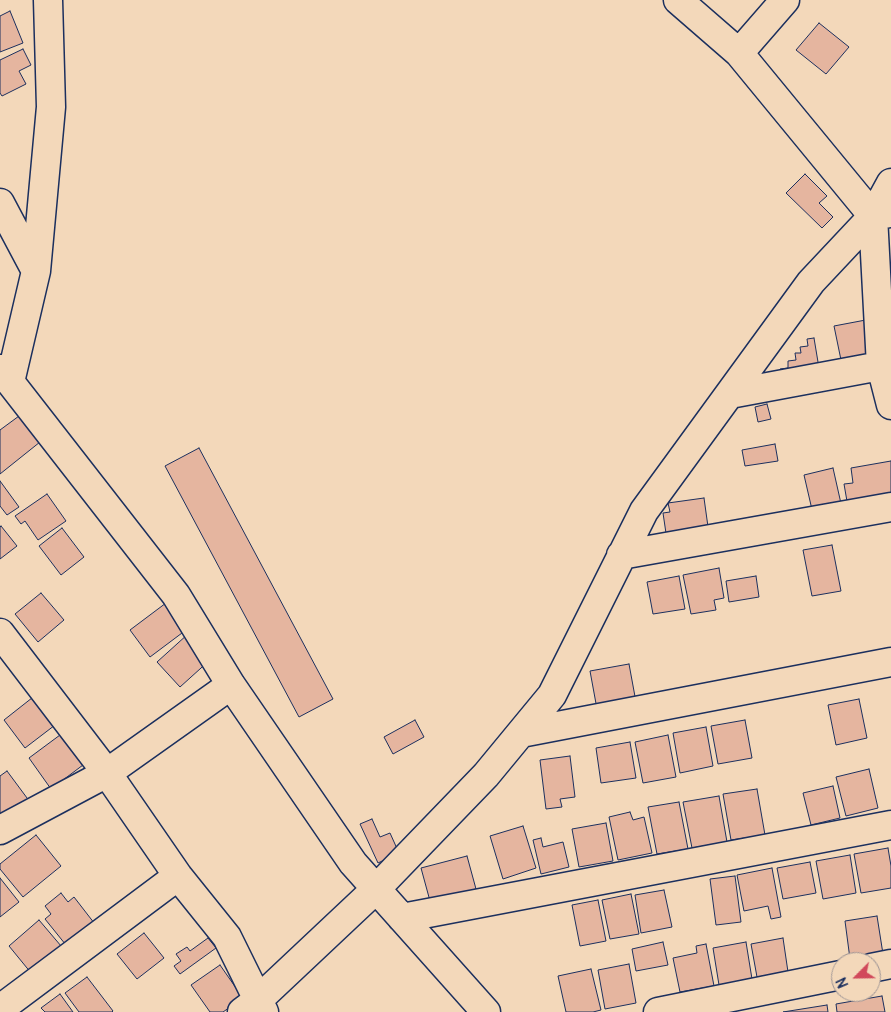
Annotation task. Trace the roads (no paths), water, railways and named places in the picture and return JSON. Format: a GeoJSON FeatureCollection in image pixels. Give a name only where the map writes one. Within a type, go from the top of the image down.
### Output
{"type":"FeatureCollection","features":[{"type":"Feature","properties":{"kind":"street"},"geometry":{"type":"LineString","coordinates":[[48,0],[51,107],[36,271],[5,376],[176,595],[232,685],[353,863],[486,1012]]}},
{"type":"Feature","properties":{"kind":"street"},"geometry":{"type":"LineString","coordinates":[[678,0],[740,53],[882,214]]}},
{"type":"Feature","properties":{"kind":"street"},"geometry":{"type":"LineString","coordinates":[[740,53],[785,0]]}},
{"type":"Feature","properties":{"kind":"street"},"geometry":{"type":"LineString","coordinates":[[891,183],[882,214],[886,365],[891,405]]}},
{"type":"Feature","properties":{"kind":"street"},"geometry":{"type":"LineString","coordinates":[[0,203],[36,271]]}},
{"type":"Feature","properties":{"kind":"street"},"geometry":{"type":"LineString","coordinates":[[0,634],[106,773],[178,876],[227,937],[255,1008],[376,889],[486,775],[552,695],[644,511],[811,282],[882,214]]}},
{"type":"Feature","properties":{"kind":"street"},"geometry":{"type":"LineString","coordinates":[[730,394],[886,365]]}},
{"type":"Feature","properties":{"kind":"street"},"geometry":{"type":"LineString","coordinates":[[622,556],[891,507]]}},
{"type":"Feature","properties":{"kind":"street"},"geometry":{"type":"LineString","coordinates":[[521,732],[891,662]]}},
{"type":"Feature","properties":{"kind":"street"},"geometry":{"type":"LineString","coordinates":[[0,830],[106,773],[232,685]]}},
{"type":"Feature","properties":{"kind":"street"},"geometry":{"type":"LineString","coordinates":[[402,918],[891,825]]}},
{"type":"Feature","properties":{"kind":"street"},"geometry":{"type":"LineString","coordinates":[[0,1010],[178,876]]}},
{"type":"Feature","properties":{"kind":"street"},"geometry":{"type":"LineString","coordinates":[[658,1012],[831,976]]}}]}
